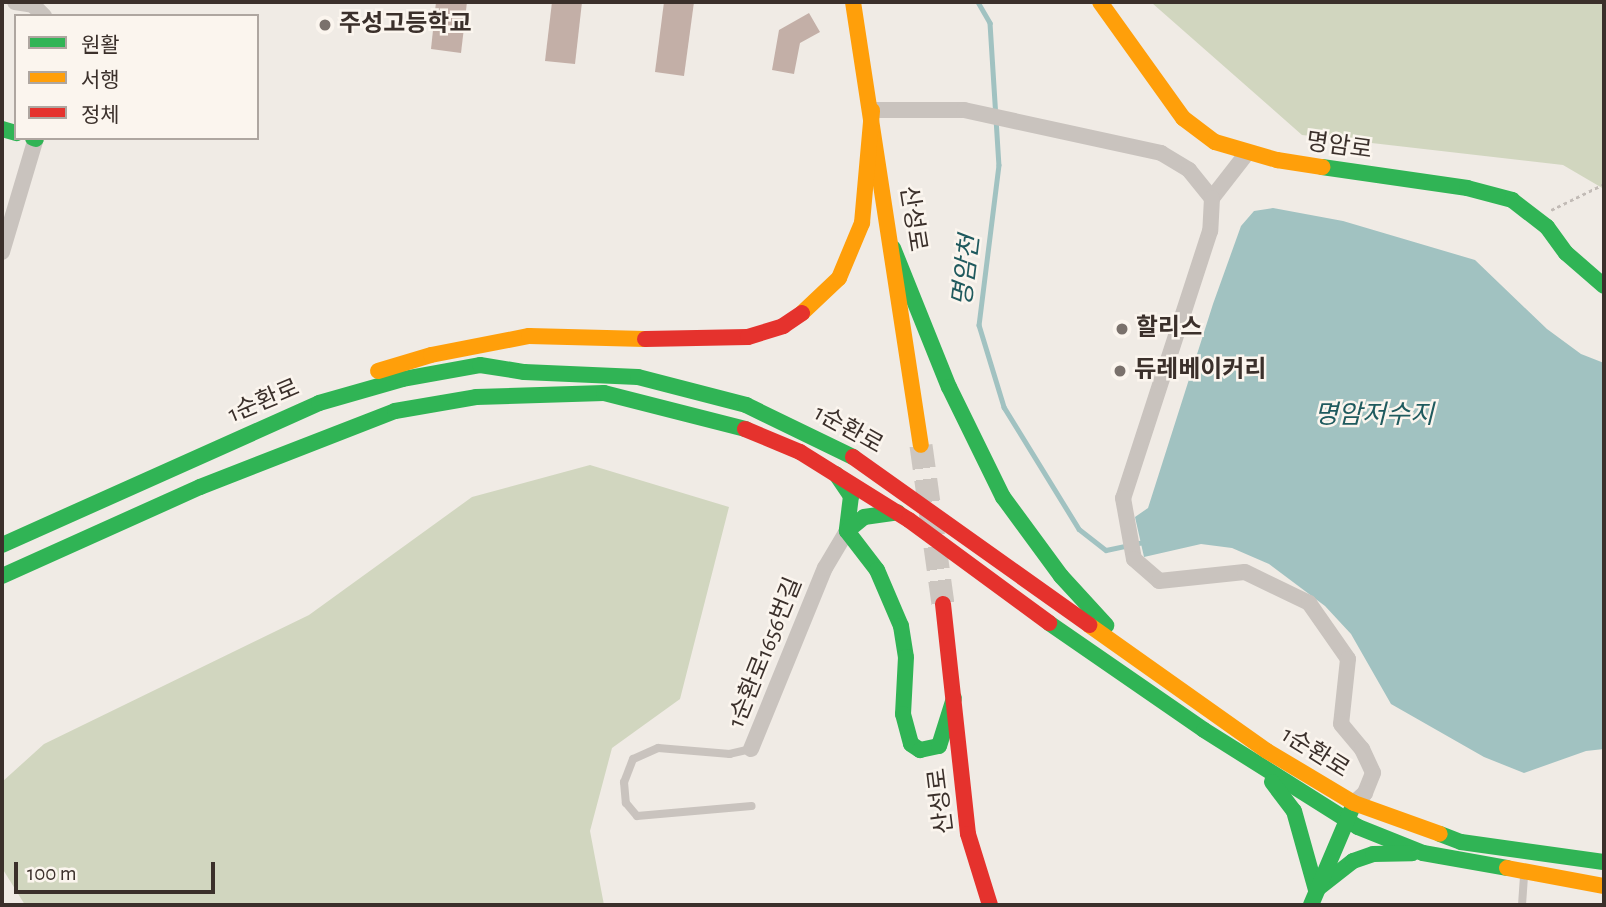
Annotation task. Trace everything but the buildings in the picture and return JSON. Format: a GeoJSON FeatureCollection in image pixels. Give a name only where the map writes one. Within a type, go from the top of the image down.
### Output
{"type":"FeatureCollection","features":[{"type":"Feature","properties":{"kind":"street"},"geometry":{"type":"LineString","coordinates":[[15,2],[33,5],[42,14]]}},
{"type":"Feature","properties":{"kind":"street","name":"산성로"},"geometry":{"type":"LineString","coordinates":[[853,2],[872,110],[922,444]]}},
{"type":"Feature","properties":{"kind":"street","name":"명암로"},"geometry":{"type":"LineString","coordinates":[[1100,2],[1183,118],[1215,142],[1247,153],[1467,188],[1512,200],[1536,219],[1595,282],[1604,286]]}},
{"type":"Feature","properties":{"kind":"street"},"geometry":{"type":"LineString","coordinates":[[319,403],[363,376],[431,355],[529,336],[704,341],[748,337],[783,326],[816,304],[839,278],[853,250],[862,223],[872,110],[964,110],[1161,153],[1189,170],[1212,198]]}},
{"type":"Feature","properties":{"kind":"street"},"geometry":{"type":"LineString","coordinates":[[2,252],[35,140]]}},
{"type":"Feature","properties":{"kind":"street"},"geometry":{"type":"LineString","coordinates":[[1247,153],[1212,198],[1210,231],[1123,498],[1134,559],[1159,581],[1245,572],[1308,603],[1348,659],[1341,724],[1362,749],[1373,774],[1365,793],[1354,803],[1313,897]]}},
{"type":"Feature","properties":{"kind":"street"},"geometry":{"type":"LineString","coordinates":[[893,248],[949,387],[1003,497],[1086,604],[1174,685]]}},
{"type":"Feature","properties":{"kind":"street","name":"1순환로"},"geometry":{"type":"LineString","coordinates":[[2,545],[319,403],[404,379],[480,365],[524,372],[638,377],[746,405],[858,460],[1267,751],[1354,803],[1461,842],[1604,862]]}},
{"type":"Feature","properties":{"kind":"street","name":"1순환로"},"geometry":{"type":"LineString","coordinates":[[2,576],[44,555],[321,436],[395,411],[476,397],[604,393],[671,406],[736,425],[835,472],[898,512],[980,575],[1264,771],[1346,820],[1423,853],[1604,886]]}},
{"type":"Feature","properties":{"kind":"street"},"geometry":{"type":"LineString","coordinates":[[835,472],[851,496],[847,531],[881,578],[901,626],[906,657],[903,714],[911,744],[920,750],[939,746],[945,738],[954,698]]}},
{"type":"Feature","properties":{"kind":"street"},"geometry":{"type":"LineString","coordinates":[[847,531],[864,517],[898,512]]}},
{"type":"Feature","properties":{"kind":"street"},"geometry":{"type":"LineString","coordinates":[[2,531],[62,517]]}},
{"type":"Feature","properties":{"kind":"street","name":"1순환로1656번길"},"geometry":{"type":"LineString","coordinates":[[751,749],[825,568],[847,531]]}},
{"type":"Feature","properties":{"kind":"street"},"geometry":{"type":"LineString","coordinates":[[2,590],[44,555]]}},
{"type":"Feature","properties":{"kind":"street","name":"산성로"},"geometry":{"type":"LineString","coordinates":[[943,604],[968,834],[990,905]]}},
{"type":"Feature","properties":{"kind":"street"},"geometry":{"type":"LineString","coordinates":[[1264,771],[1294,811],[1313,897]]}},
{"type":"Feature","properties":{"kind":"street"},"geometry":{"type":"LineString","coordinates":[[1313,897],[1353,861],[1373,854],[1423,853]]}},
{"type":"Feature","properties":{"kind":"lane","name":"1순환로1656번길"},"geometry":{"type":"LineString","coordinates":[[751,749],[730,754],[658,748],[633,759],[624,782],[626,803],[637,816],[752,806]]}},
{"type":"Feature","properties":{"kind":"lane"},"geometry":{"type":"LineString","coordinates":[[1522,905],[1524,873]]}},
{"type":"Feature","properties":{"kind":"path"},"geometry":{"type":"LineString","coordinates":[[1536,219],[1568,198],[1604,184]]}},
{"type":"Feature","properties":{"kind":"green space"},"geometry":{"type":"Polygon","coordinates":[[[1604,2],[1604,189],[1563,165],[1302,135],[1152,3],[1604,2]]]}},
{"type":"Feature","properties":{"kind":"green space"},"geometry":{"type":"Polygon","coordinates":[[[590,465],[729,507],[680,699],[612,748],[590,831],[604,905],[25,905],[2,868],[2,782],[44,744],[309,615],[472,497],[590,465]]]}},
{"type":"Feature","properties":{"kind":"water","name":"명암저수지"},"geometry":{"type":"Polygon","coordinates":[[[1273,208],[1343,221],[1475,260],[1547,329],[1581,354],[1604,363],[1604,749],[1586,751],[1524,773],[1484,757],[1391,704],[1351,634],[1325,606],[1269,564],[1232,548],[1201,544],[1144,557],[1135,517],[1148,508],[1213,304],[1241,226],[1254,211],[1273,208]]]}},
{"type":"Feature","properties":{"kind":"waterway","name":"명암천"},"geometry":{"type":"LineString","coordinates":[[978,2],[990,23],[999,165],[979,325],[1004,407],[1079,529],[1106,550],[1145,542]]}},
{"type":"Feature","properties":{"kind":"tunnel"},"geometry":{"type":"LineString","coordinates":[[921,445],[943,604]]}},
{"type":"Feature","properties":{"kind":"traffic: fast"},"geometry":{"type":"LineString","coordinates":[[2,129],[14,132]]}},
{"type":"Feature","properties":{"kind":"traffic: fast"},"geometry":{"type":"LineString","coordinates":[[1322,167],[1467,188],[1512,200],[1547,227],[1566,253],[1604,286]]}},
{"type":"Feature","properties":{"kind":"traffic: fast"},"geometry":{"type":"LineString","coordinates":[[893,248],[949,387],[1003,497],[1061,576],[1106,625]]}},
{"type":"Feature","properties":{"kind":"traffic: fast"},"geometry":{"type":"LineString","coordinates":[[2,545],[319,403],[403,379],[480,365],[524,372],[638,377],[746,405],[853,457]]}},
{"type":"Feature","properties":{"kind":"traffic: fast"},"geometry":{"type":"LineString","coordinates":[[2,576],[200,487],[395,411],[476,397],[604,393],[745,429]]}},
{"type":"Feature","properties":{"kind":"traffic: fast"},"geometry":{"type":"LineString","coordinates":[[836,474],[851,496],[847,531],[877,570],[901,626],[906,657],[903,714],[911,744],[920,750],[939,746],[954,698]]}},
{"type":"Feature","properties":{"kind":"traffic: fast"},"geometry":{"type":"LineString","coordinates":[[847,531],[864,517],[898,512]]}},
{"type":"Feature","properties":{"kind":"traffic: fast"},"geometry":{"type":"LineString","coordinates":[[1049,623],[1204,730],[1358,827],[1423,853],[1507,868]]}},
{"type":"Feature","properties":{"kind":"traffic: fast"},"geometry":{"type":"LineString","coordinates":[[1272,782],[1294,811],[1316,890],[1353,861],[1373,854],[1412,853]]}},
{"type":"Feature","properties":{"kind":"traffic: fast"},"geometry":{"type":"LineString","coordinates":[[1311,905],[1353,806]]}},
{"type":"Feature","properties":{"kind":"traffic: fast"},"geometry":{"type":"LineString","coordinates":[[1440,834],[1461,842],[1604,862]]}},
{"type":"Feature","properties":{"kind":"traffic: slow"},"geometry":{"type":"LineString","coordinates":[[853,2],[921,445]]}},
{"type":"Feature","properties":{"kind":"traffic: slow"},"geometry":{"type":"LineString","coordinates":[[1100,2],[1183,118],[1215,142],[1277,160],[1322,167]]}},
{"type":"Feature","properties":{"kind":"traffic: slow"},"geometry":{"type":"LineString","coordinates":[[802,313],[839,278],[862,223],[872,110]]}},
{"type":"Feature","properties":{"kind":"traffic: slow"},"geometry":{"type":"LineString","coordinates":[[378,371],[431,355],[529,336],[645,339]]}},
{"type":"Feature","properties":{"kind":"traffic: slow"},"geometry":{"type":"LineString","coordinates":[[1089,625],[1267,751],[1354,803],[1440,834]]}},
{"type":"Feature","properties":{"kind":"traffic: slow"},"geometry":{"type":"LineString","coordinates":[[1507,868],[1604,886]]}},
{"type":"Feature","properties":{"kind":"traffic: jam"},"geometry":{"type":"LineString","coordinates":[[645,339],[748,337],[783,326],[802,313]]}},
{"type":"Feature","properties":{"kind":"traffic: jam"},"geometry":{"type":"LineString","coordinates":[[745,429],[800,452],[909,520],[1049,623]]}},
{"type":"Feature","properties":{"kind":"traffic: jam"},"geometry":{"type":"LineString","coordinates":[[853,457],[1089,625]]}},
{"type":"Feature","properties":{"kind":"traffic: jam"},"geometry":{"type":"LineString","coordinates":[[943,604],[968,834],[990,905]]}},
{"type":"Feature","properties":{"kind":"place","name":"주성고등학교"},"geometry":{"type":"Point","coordinates":[325,25]}},
{"type":"Feature","properties":{"kind":"place","name":"할리스"},"geometry":{"type":"Point","coordinates":[1122,329]}},
{"type":"Feature","properties":{"kind":"place","name":"듀레베이커리"},"geometry":{"type":"Point","coordinates":[1120,371]}}]}
